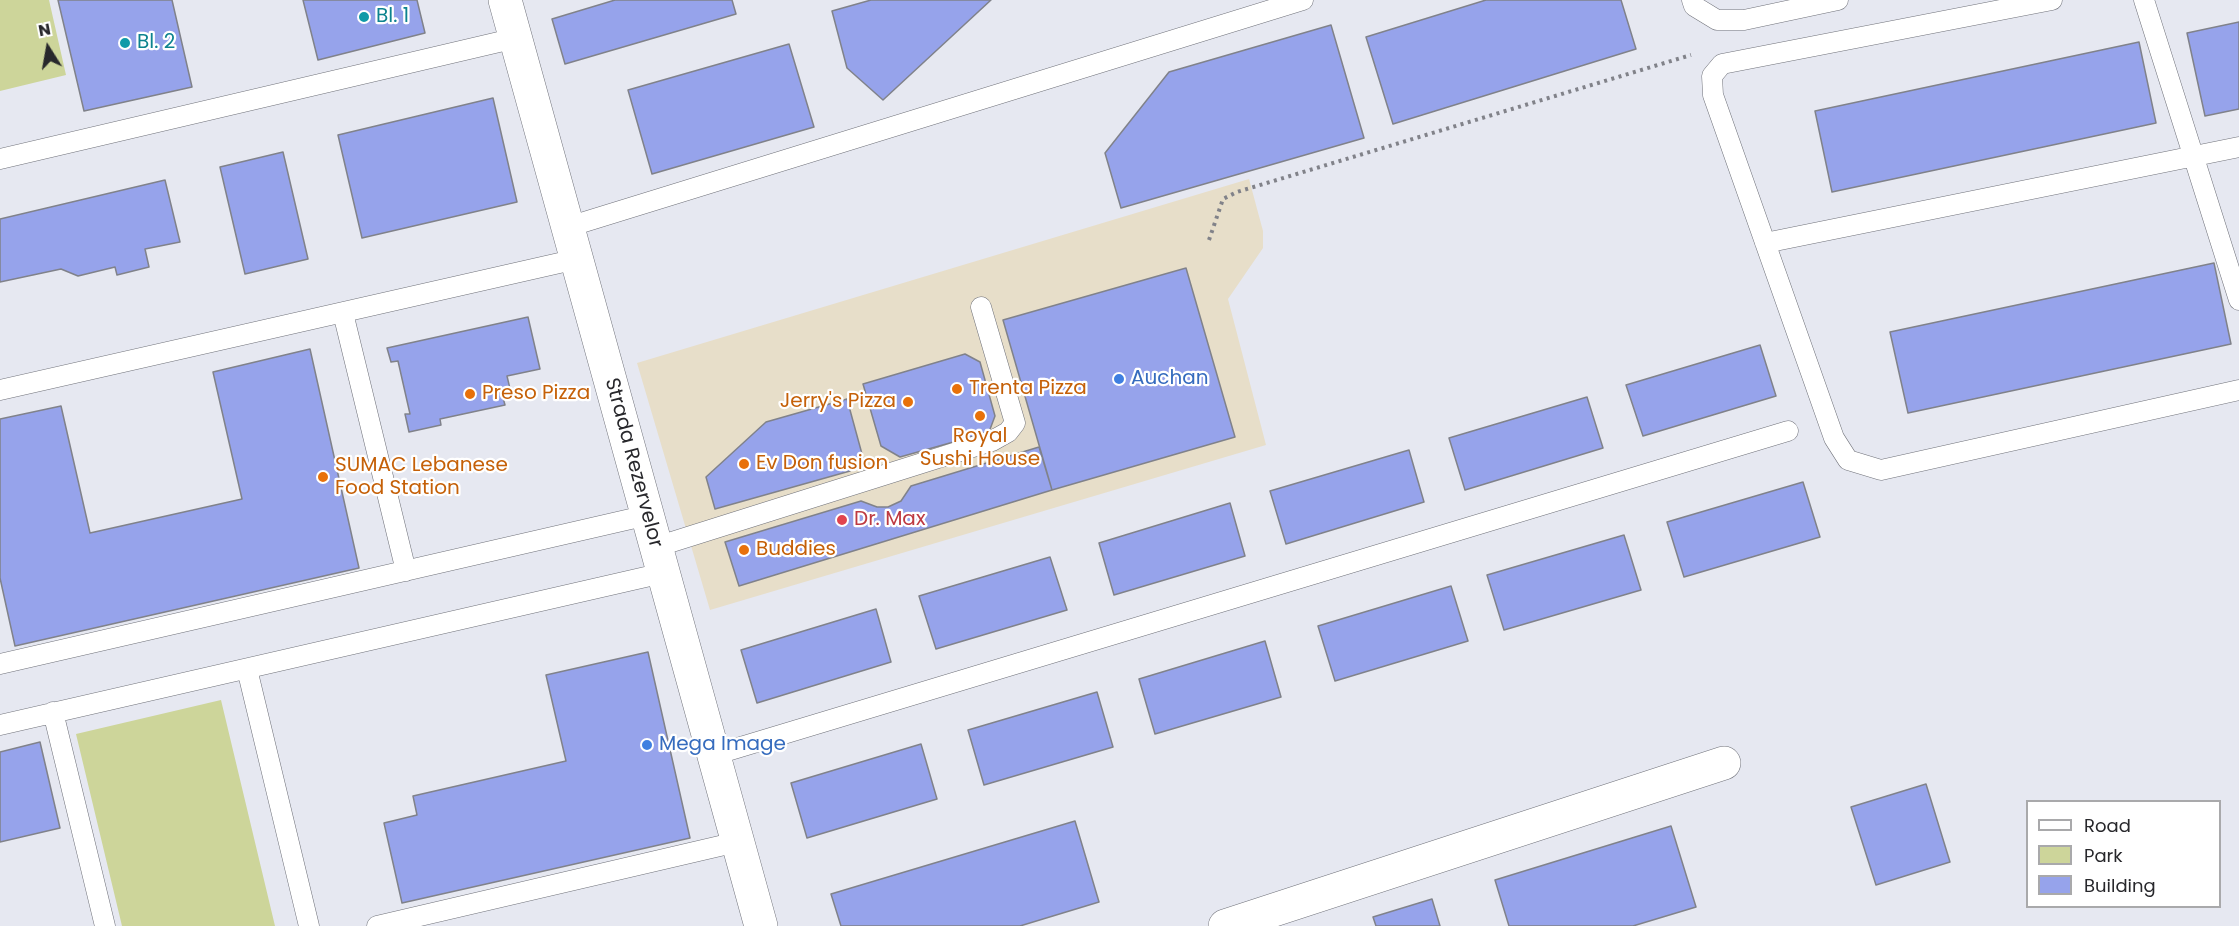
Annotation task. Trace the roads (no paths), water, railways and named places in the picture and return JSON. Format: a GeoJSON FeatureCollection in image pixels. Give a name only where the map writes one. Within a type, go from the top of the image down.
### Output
{"type":"FeatureCollection","features":[{"type":"Feature","properties":{"kind":"street","name":"Strada Rezervelor"},"geometry":{"type":"LineString","coordinates":[[505,0],[761,926]]}},
{"type":"Feature","properties":{"kind":"street"},"geometry":{"type":"LineString","coordinates":[[1226,926],[1724,763]]}},
{"type":"Feature","properties":{"kind":"lane"},"geometry":{"type":"LineString","coordinates":[[568,227],[1303,0]]}},
{"type":"Feature","properties":{"kind":"lane"},"geometry":{"type":"LineString","coordinates":[[1692,0],[1694,6],[1717,20],[1744,20],[1838,0]]}},
{"type":"Feature","properties":{"kind":"lane"},"geometry":{"type":"LineString","coordinates":[[2052,0],[1722,64],[1712,76],[1713,94],[1834,438],[1848,460],[1881,470],[2239,390]]}},
{"type":"Feature","properties":{"kind":"lane"},"geometry":{"type":"LineString","coordinates":[[2144,0],[2239,300]]}},
{"type":"Feature","properties":{"kind":"lane"},"geometry":{"type":"LineString","coordinates":[[0,159],[516,38]]}},
{"type":"Feature","properties":{"kind":"lane"},"geometry":{"type":"LineString","coordinates":[[1765,243],[2239,147]]}},
{"type":"Feature","properties":{"kind":"lane"},"geometry":{"type":"LineString","coordinates":[[0,390],[577,259]]}},
{"type":"Feature","properties":{"kind":"lane"},"geometry":{"type":"LineString","coordinates":[[0,725],[247,669],[660,560],[992,441],[1008,432],[1015,423],[981,307]]}},
{"type":"Feature","properties":{"kind":"lane"},"geometry":{"type":"LineString","coordinates":[[344,313],[406,570]]}},
{"type":"Feature","properties":{"kind":"lane"},"geometry":{"type":"LineString","coordinates":[[714,755],[1788,431]]}},
{"type":"Feature","properties":{"kind":"lane"},"geometry":{"type":"LineString","coordinates":[[0,664],[648,515]]}},
{"type":"Feature","properties":{"kind":"lane"},"geometry":{"type":"LineString","coordinates":[[247,669],[309,926]]}},
{"type":"Feature","properties":{"kind":"lane"},"geometry":{"type":"LineString","coordinates":[[53,712],[105,926]]}},
{"type":"Feature","properties":{"kind":"lane"},"geometry":{"type":"LineString","coordinates":[[376,926],[737,842]]}},
{"type":"Feature","properties":{"kind":"place","name":"Bl. 1"},"geometry":{"type":"Point","coordinates":[364,17]}},
{"type":"Feature","properties":{"kind":"place","name":"Bl. 2"},"geometry":{"type":"Point","coordinates":[125,43]}},
{"type":"Feature","properties":{"kind":"place","name":"Auchan"},"geometry":{"type":"Point","coordinates":[1119,379]}},
{"type":"Feature","properties":{"kind":"place","name":"Trenta Pizza"},"geometry":{"type":"Point","coordinates":[957,389]}},
{"type":"Feature","properties":{"kind":"place","name":"Preso Pizza"},"geometry":{"type":"Point","coordinates":[470,394]}},
{"type":"Feature","properties":{"kind":"place","name":"Jerry's Pizza"},"geometry":{"type":"Point","coordinates":[908,402]}},
{"type":"Feature","properties":{"kind":"place","name":"Royal Sushi House"},"geometry":{"type":"Point","coordinates":[980,416]}},
{"type":"Feature","properties":{"kind":"place","name":"Ev Don fusion"},"geometry":{"type":"Point","coordinates":[744,464]}},
{"type":"Feature","properties":{"kind":"place","name":"SUMAC Lebanese Food Station"},"geometry":{"type":"Point","coordinates":[323,477]}},
{"type":"Feature","properties":{"kind":"place","name":"Dr. Max"},"geometry":{"type":"Point","coordinates":[842,520]}},
{"type":"Feature","properties":{"kind":"place","name":"Buddies"},"geometry":{"type":"Point","coordinates":[744,550]}},
{"type":"Feature","properties":{"kind":"place","name":"Mega Image"},"geometry":{"type":"Point","coordinates":[647,745]}}]}
